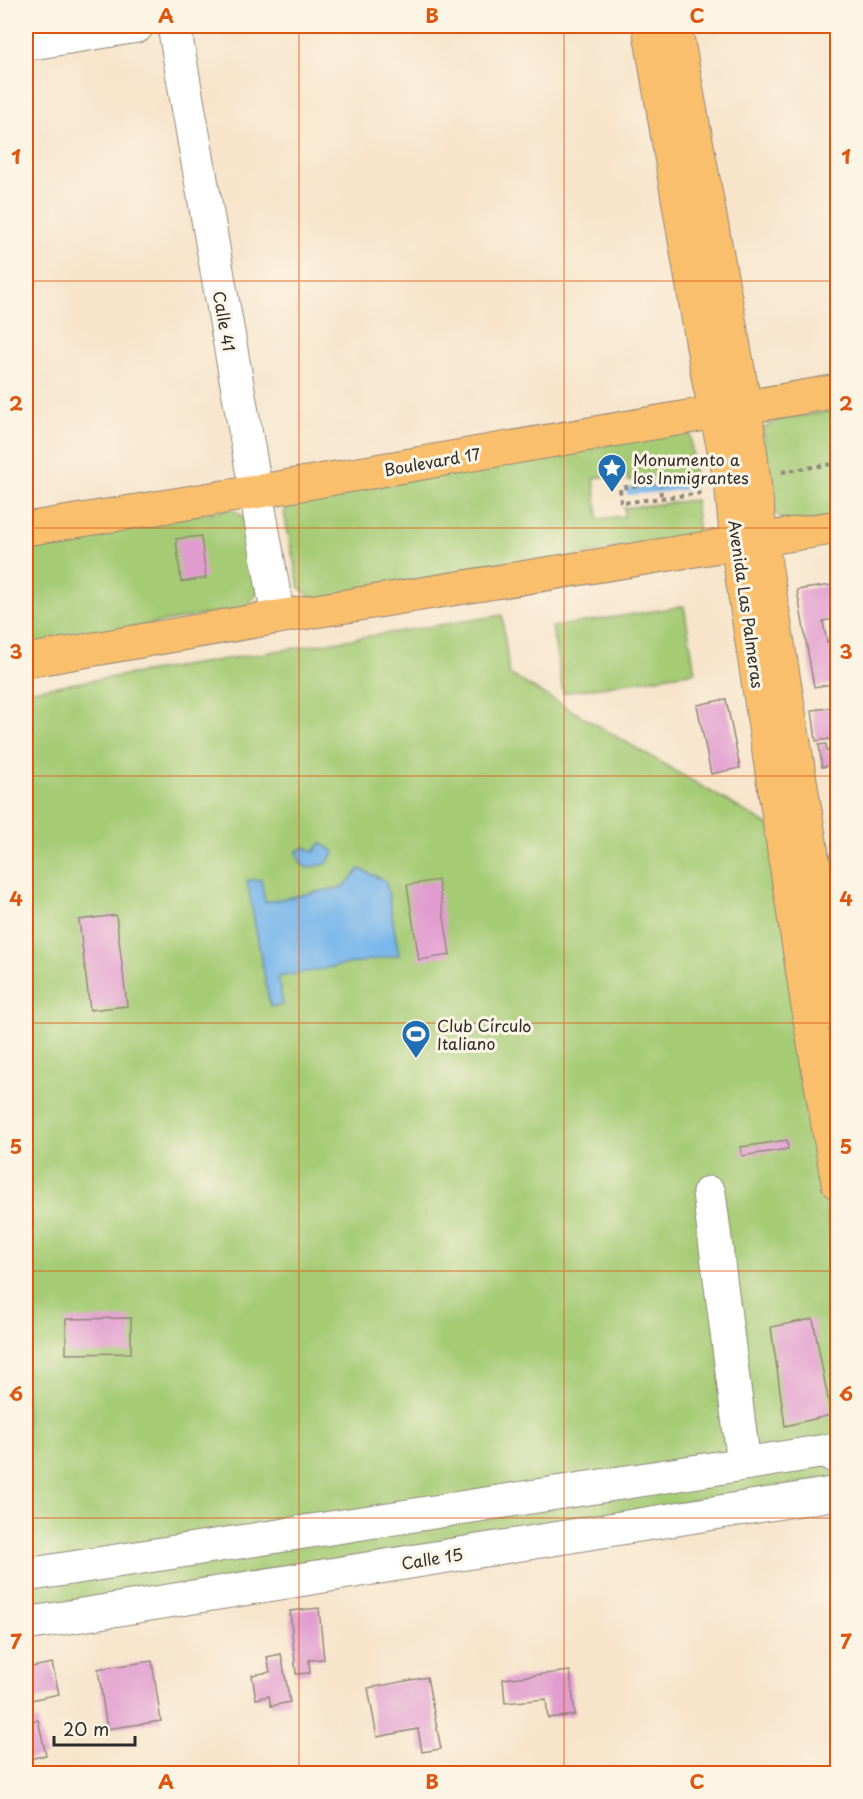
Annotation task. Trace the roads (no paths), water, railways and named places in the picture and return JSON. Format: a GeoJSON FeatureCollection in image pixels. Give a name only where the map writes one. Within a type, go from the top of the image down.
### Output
{"type":"FeatureCollection","features":[{"type":"Feature","properties":{"kind":"main road","name":"Avenida Las Palmeras"},"geometry":{"type":"LineString","coordinates":[[649,26],[730,410],[754,477],[749,542]]}},
{"type":"Feature","properties":{"kind":"main road","name":"Avenida Las Palmeras"},"geometry":{"type":"LineString","coordinates":[[675,26],[730,410],[731,481],[749,542],[828,1017],[837,1183]]}},
{"type":"Feature","properties":{"kind":"main road","name":"Boulevard 17"},"geometry":{"type":"LineString","coordinates":[[26,529],[255,492],[837,391]]}},
{"type":"Feature","properties":{"kind":"main road"},"geometry":{"type":"LineString","coordinates":[[26,662],[278,617],[837,527]]}},
{"type":"Feature","properties":{"kind":"street"},"geometry":{"type":"LineString","coordinates":[[26,44],[137,26]]}},
{"type":"Feature","properties":{"kind":"street","name":"Calle 41"},"geometry":{"type":"LineString","coordinates":[[174,26],[278,617]]}},
{"type":"Feature","properties":{"kind":"street"},"geometry":{"type":"LineString","coordinates":[[709,1193],[744,1464]]}},
{"type":"Feature","properties":{"kind":"street"},"geometry":{"type":"LineString","coordinates":[[26,1575],[826,1451],[837,1458]]}},
{"type":"Feature","properties":{"kind":"street","name":"Calle 15"},"geometry":{"type":"LineString","coordinates":[[26,1624],[837,1493]]}},
{"type":"Feature","properties":{"kind":"water"},"geometry":{"type":"Polygon","coordinates":[[[321,843],[335,852],[326,864],[307,868],[300,863],[297,851],[306,847],[314,852],[321,843]]]}},
{"type":"Feature","properties":{"kind":"water"},"geometry":{"type":"Polygon","coordinates":[[[360,869],[386,881],[399,955],[278,977],[283,1005],[270,1007],[247,881],[261,879],[265,902],[343,887],[360,869]]]}},
{"type":"Feature","properties":{"kind":"waterway"},"geometry":{"type":"LineString","coordinates":[[630,491],[691,485]]}},
{"type":"Feature","properties":{"kind":"place","name":"Monumento a los Inmigrantes"},"geometry":{"type":"Point","coordinates":[612,494]}},
{"type":"Feature","properties":{"kind":"place","name":"Club Círculo Italiano"},"geometry":{"type":"Point","coordinates":[416,1060]}}]}
